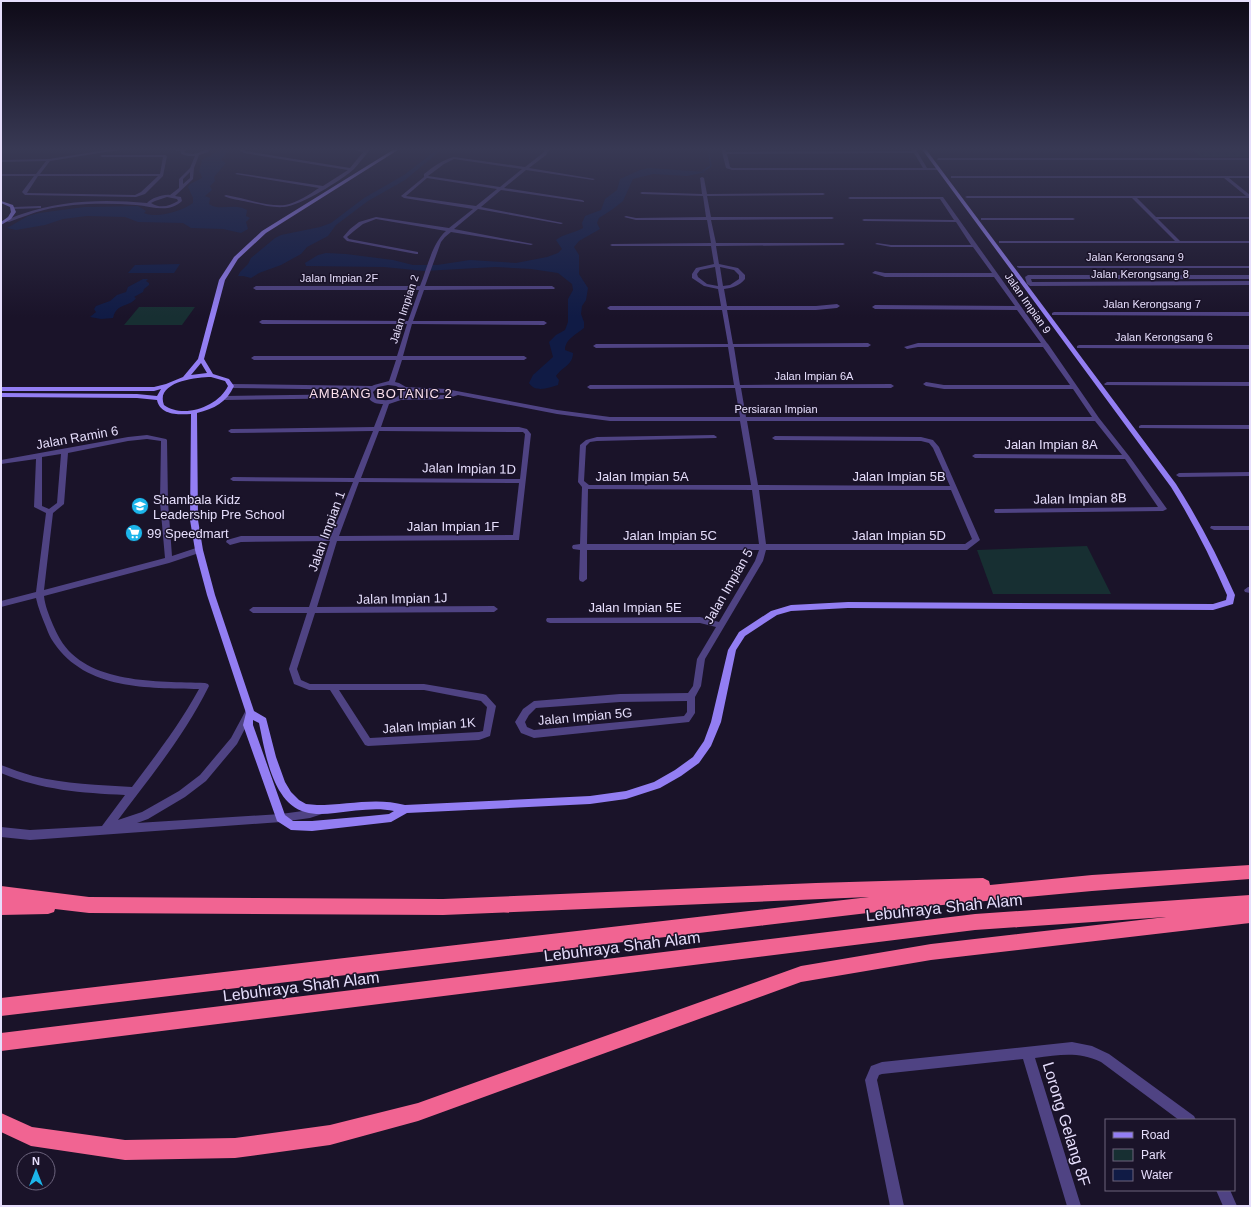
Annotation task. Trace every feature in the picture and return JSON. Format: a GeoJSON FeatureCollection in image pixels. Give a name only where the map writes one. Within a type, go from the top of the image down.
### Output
{"type":"FeatureCollection","features":[{"type":"Feature","properties":{"kind":"highway","name":"Lebuhraya Shah Alam"},"geometry":{"type":"LineString","coordinates":[[1,1007],[910,900],[1092,883],[1250,872]]}},
{"type":"Feature","properties":{"kind":"highway"},"geometry":{"type":"LineString","coordinates":[[1,907],[89,905],[443,907],[816,891],[1092,883]]}},
{"type":"Feature","properties":{"kind":"highway"},"geometry":{"type":"LineString","coordinates":[[1,894],[89,905]]}},
{"type":"Feature","properties":{"kind":"highway","name":"Lebuhraya Shah Alam"},"geometry":{"type":"LineString","coordinates":[[1,1042],[975,922],[1250,903]]}},
{"type":"Feature","properties":{"kind":"highway"},"geometry":{"type":"LineString","coordinates":[[1,1122],[31,1136],[126,1150],[235,1148],[330,1135],[418,1112],[801,974],[931,952],[1250,915]]}},
{"type":"Feature","properties":{"kind":"highway"},"geometry":{"type":"LineString","coordinates":[[1,1049],[57,1035]]}},
{"type":"Feature","properties":{"kind":"street"},"geometry":{"type":"LineString","coordinates":[[9,204],[14,208],[63,204]]}},
{"type":"Feature","properties":{"kind":"street"},"geometry":{"type":"LineString","coordinates":[[1,224],[42,209],[97,204]]}},
{"type":"Feature","properties":{"kind":"street"},"geometry":{"type":"LineString","coordinates":[[152,204],[155,207],[164,207],[175,204]]}},
{"type":"Feature","properties":{"kind":"street"},"geometry":{"type":"LineString","coordinates":[[274,204],[292,204]]}},
{"type":"Feature","properties":{"kind":"street"},"geometry":{"type":"LineString","coordinates":[[185,378],[201,359],[222,280],[236,258],[264,232],[308,204]]}},
{"type":"Feature","properties":{"kind":"street"},"geometry":{"type":"LineString","coordinates":[[453,204],[561,223]]}},
{"type":"Feature","properties":{"kind":"street"},"geometry":{"type":"LineString","coordinates":[[451,230],[482,204]]}},
{"type":"Feature","properties":{"kind":"street","name":"Jalan Impian 5"},"geometry":{"type":"LineString","coordinates":[[691,713],[691,697],[697,686],[701,659],[759,561],[763,548],[755,488],[707,204]]}},
{"type":"Feature","properties":{"kind":"street","name":"Jalan Impian 9"},"geometry":{"type":"LineString","coordinates":[[946,204],[1075,387],[1127,457],[1162,509]]}},
{"type":"Feature","properties":{"kind":"street"},"geometry":{"type":"LineString","coordinates":[[250,713],[263,721],[279,778],[288,796],[296,804],[305,808],[324,809],[391,805],[405,809],[590,800],[626,795],[657,786],[696,760],[708,742],[716,722],[732,650],[742,634],[774,613],[791,608],[848,605],[1213,607],[1230,602],[1232,595],[1204,535],[1180,495],[964,204]]}},
{"type":"Feature","properties":{"kind":"street"},"geometry":{"type":"LineString","coordinates":[[1141,204],[1179,242]]}},
{"type":"Feature","properties":{"kind":"street"},"geometry":{"type":"LineString","coordinates":[[7,221],[12,216],[14,208]]}},
{"type":"Feature","properties":{"kind":"street"},"geometry":{"type":"LineString","coordinates":[[626,217],[636,219],[832,218]]}},
{"type":"Feature","properties":{"kind":"street"},"geometry":{"type":"LineString","coordinates":[[416,253],[347,240],[346,235],[370,219],[376,218],[531,244]]}},
{"type":"Feature","properties":{"kind":"street"},"geometry":{"type":"LineString","coordinates":[[983,218],[1073,218]]}},
{"type":"Feature","properties":{"kind":"street"},"geometry":{"type":"LineString","coordinates":[[1155,218],[1250,218]]}},
{"type":"Feature","properties":{"kind":"street"},"geometry":{"type":"LineString","coordinates":[[864,220],[957,220]]}},
{"type":"Feature","properties":{"kind":"street","name":"Jalan Impian 2"},"geometry":{"type":"LineString","coordinates":[[392,383],[410,322],[432,259],[439,242],[443,236],[451,230]]}},
{"type":"Feature","properties":{"kind":"street"},"geometry":{"type":"LineString","coordinates":[[1001,242],[1250,242]]}},
{"type":"Feature","properties":{"kind":"street"},"geometry":{"type":"LineString","coordinates":[[612,245],[843,244]]}},
{"type":"Feature","properties":{"kind":"street"},"geometry":{"type":"LineString","coordinates":[[877,244],[891,246],[975,246]]}},
{"type":"Feature","properties":{"kind":"street"},"geometry":{"type":"LineString","coordinates":[[716,265],[736,269],[742,275],[740,282],[728,287],[720,287],[704,285],[694,278],[694,274],[700,268],[716,265]]}},
{"type":"Feature","properties":{"kind":"street","name":"Jalan Kerongsang 9"},"geometry":{"type":"LineString","coordinates":[[1019,267],[1250,267]]}},
{"type":"Feature","properties":{"kind":"street"},"geometry":{"type":"LineString","coordinates":[[1115,267],[1124,276],[1250,276]]}},
{"type":"Feature","properties":{"kind":"street"},"geometry":{"type":"LineString","coordinates":[[875,273],[885,275],[996,275]]}},
{"type":"Feature","properties":{"kind":"street","name":"Jalan Kerongsang 8"},"geometry":{"type":"LineString","coordinates":[[1124,276],[1034,276],[1028,278],[1030,284],[1250,283]]}},
{"type":"Feature","properties":{"kind":"street","name":"Jalan Impian 2F"},"geometry":{"type":"LineString","coordinates":[[256,288],[552,288]]}},
{"type":"Feature","properties":{"kind":"street"},"geometry":{"type":"LineString","coordinates":[[610,308],[816,308],[837,306]]}},
{"type":"Feature","properties":{"kind":"street"},"geometry":{"type":"LineString","coordinates":[[875,307],[1019,308]]}},
{"type":"Feature","properties":{"kind":"street","name":"Jalan Kerongsang 7"},"geometry":{"type":"LineString","coordinates":[[1054,314],[1250,314]]}},
{"type":"Feature","properties":{"kind":"street"},"geometry":{"type":"LineString","coordinates":[[262,322],[544,323]]}},
{"type":"Feature","properties":{"kind":"street"},"geometry":{"type":"LineString","coordinates":[[596,346],[730,344],[868,345]]}},
{"type":"Feature","properties":{"kind":"street"},"geometry":{"type":"LineString","coordinates":[[907,347],[918,345],[1046,345]]}},
{"type":"Feature","properties":{"kind":"street","name":"Jalan Kerongsang 6"},"geometry":{"type":"LineString","coordinates":[[1079,347],[1250,347]]}},
{"type":"Feature","properties":{"kind":"street"},"geometry":{"type":"LineString","coordinates":[[254,358],[524,358]]}},
{"type":"Feature","properties":{"kind":"street"},"geometry":{"type":"LineString","coordinates":[[201,359],[211,375]]}},
{"type":"Feature","properties":{"kind":"street"},"geometry":{"type":"LineString","coordinates":[[1,389],[154,389],[185,378],[211,375],[227,380],[231,386],[230,392],[225,398],[212,406],[194,411],[173,411],[160,404],[159,398],[171,384]]}},
{"type":"Feature","properties":{"kind":"street"},"geometry":{"type":"LineString","coordinates":[[231,386],[373,388],[392,383],[401,385],[405,389],[405,392],[400,398]]}},
{"type":"Feature","properties":{"kind":"street"},"geometry":{"type":"LineString","coordinates":[[926,384],[944,387],[1075,387]]}},
{"type":"Feature","properties":{"kind":"street"},"geometry":{"type":"LineString","coordinates":[[1107,384],[1250,384]]}},
{"type":"Feature","properties":{"kind":"street","name":"Jalan Impian 6A"},"geometry":{"type":"LineString","coordinates":[[590,387],[891,386]]}},
{"type":"Feature","properties":{"kind":"street"},"geometry":{"type":"LineString","coordinates":[[288,398],[293,388]]}},
{"type":"Feature","properties":{"kind":"street"},"geometry":{"type":"LineString","coordinates":[[314,398],[318,388]]}},
{"type":"Feature","properties":{"kind":"street"},"geometry":{"type":"LineString","coordinates":[[370,396],[370,392],[373,388]]}},
{"type":"Feature","properties":{"kind":"street","name":"Persiaran Impian"},"geometry":{"type":"LineString","coordinates":[[405,389],[446,391],[597,418],[1098,419]]}},
{"type":"Feature","properties":{"kind":"street","name":"Persiaran Impian"},"geometry":{"type":"LineString","coordinates":[[387,402],[400,398],[446,397],[457,394]]}},
{"type":"Feature","properties":{"kind":"street"},"geometry":{"type":"LineString","coordinates":[[1,395],[137,396],[159,398]]}},
{"type":"Feature","properties":{"kind":"street"},"geometry":{"type":"LineString","coordinates":[[225,398],[314,398],[370,396],[374,400],[387,402]]}},
{"type":"Feature","properties":{"kind":"street","name":"Jalan Impian 1"},"geometry":{"type":"LineString","coordinates":[[293,669],[334,539],[375,429],[387,402]]}},
{"type":"Feature","properties":{"kind":"street"},"geometry":{"type":"LineString","coordinates":[[194,411],[194,520],[199,550],[210,595],[250,713],[248,725],[281,818],[291,826],[320,825],[391,818],[405,809]]}},
{"type":"Feature","properties":{"kind":"street"},"geometry":{"type":"LineString","coordinates":[[1141,427],[1250,427]]}},
{"type":"Feature","properties":{"kind":"street"},"geometry":{"type":"LineString","coordinates":[[231,431],[375,429]]}},
{"type":"Feature","properties":{"kind":"street","name":"Jalan Impian 1D"},"geometry":{"type":"LineString","coordinates":[[233,479],[522,481],[528,434],[525,430],[375,429]]}},
{"type":"Feature","properties":{"kind":"street","name":"Jalan Impian 5A"},"geometry":{"type":"LineString","coordinates":[[714,437],[597,438],[588,441],[583,445],[581,482],[585,486],[755,488]]}},
{"type":"Feature","properties":{"kind":"street","name":"Jalan Ramin 6"},"geometry":{"type":"LineString","coordinates":[[1,462],[122,441],[158,438],[164,440],[164,502],[170,560]]}},
{"type":"Feature","properties":{"kind":"street","name":"Jalan Impian 5B"},"geometry":{"type":"LineString","coordinates":[[755,488],[954,488],[936,447],[931,441],[921,439],[775,438]]}},
{"type":"Feature","properties":{"kind":"street"},"geometry":{"type":"LineString","coordinates":[[65,451],[60,504],[50,512],[40,594],[50,630],[60,648],[75,662],[87,670],[108,678],[144,685],[205,686],[191,712],[172,740],[133,791],[121,810],[105,829]]}},
{"type":"Feature","properties":{"kind":"street"},"geometry":{"type":"LineString","coordinates":[[39,456],[38,507],[50,512]]}},
{"type":"Feature","properties":{"kind":"street","name":"Jalan Impian 8A"},"geometry":{"type":"LineString","coordinates":[[975,456],[1127,457]]}},
{"type":"Feature","properties":{"kind":"street"},"geometry":{"type":"LineString","coordinates":[[1179,475],[1250,474]]}},
{"type":"Feature","properties":{"kind":"street","name":"Jalan Impian 1F"},"geometry":{"type":"LineString","coordinates":[[334,539],[516,538],[522,481]]}},
{"type":"Feature","properties":{"kind":"street"},"geometry":{"type":"LineString","coordinates":[[583,579],[580,547],[585,486]]}},
{"type":"Feature","properties":{"kind":"street","name":"Jalan Impian 5D"},"geometry":{"type":"LineString","coordinates":[[763,548],[967,547],[976,540],[954,488]]}},
{"type":"Feature","properties":{"kind":"street","name":"Jalan Impian 8B"},"geometry":{"type":"LineString","coordinates":[[998,511],[1162,509]]}},
{"type":"Feature","properties":{"kind":"street"},"geometry":{"type":"LineString","coordinates":[[1214,528],[1250,528]]}},
{"type":"Feature","properties":{"kind":"street"},"geometry":{"type":"LineString","coordinates":[[230,542],[241,539],[334,539]]}},
{"type":"Feature","properties":{"kind":"street","name":"Jalan Impian 5C"},"geometry":{"type":"LineString","coordinates":[[580,547],[763,548]]}},
{"type":"Feature","properties":{"kind":"street"},"geometry":{"type":"LineString","coordinates":[[1,604],[170,560],[199,550]]}},
{"type":"Feature","properties":{"kind":"street","name":"Jalan Impian 1J"},"geometry":{"type":"LineString","coordinates":[[253,610],[311,611],[494,609]]}},
{"type":"Feature","properties":{"kind":"street","name":"Jalan Impian 5E"},"geometry":{"type":"LineString","coordinates":[[550,620],[700,620],[720,625]]}},
{"type":"Feature","properties":{"kind":"street","name":"Jalan Impian 1K"},"geometry":{"type":"LineString","coordinates":[[293,669],[297,682],[309,687],[332,687],[424,687],[483,698],[492,706],[489,728],[487,733],[479,736],[368,742],[332,687]]}},
{"type":"Feature","properties":{"kind":"street","name":"Jalan Impian 5G"},"geometry":{"type":"LineString","coordinates":[[691,697],[620,698],[534,705],[526,712],[520,722],[524,730],[534,734],[686,719],[691,713]]}},
{"type":"Feature","properties":{"kind":"street"},"geometry":{"type":"LineString","coordinates":[[105,829],[144,816],[182,794],[202,778],[234,741],[250,713]]}},
{"type":"Feature","properties":{"kind":"street"},"geometry":{"type":"LineString","coordinates":[[1,769],[18,777],[59,786],[133,791]]}},
{"type":"Feature","properties":{"kind":"street"},"geometry":{"type":"LineString","coordinates":[[1,832],[30,835],[281,818],[310,814],[324,809]]}},
{"type":"Feature","properties":{"kind":"street"},"geometry":{"type":"LineString","coordinates":[[897,1206],[870,1080],[875,1070],[882,1068],[1072,1048],[1092,1052],[1105,1058],[1189,1119]]}},
{"type":"Feature","properties":{"kind":"street","name":"Lorong Gelang 8F"},"geometry":{"type":"LineString","coordinates":[[1027,1052],[1074,1206]]}},
{"type":"Feature","properties":{"kind":"street"},"geometry":{"type":"LineString","coordinates":[[1223,1191],[1230,1206]]}},
{"type":"Feature","properties":{"kind":"green space"},"geometry":{"type":"Polygon","coordinates":[[[139,307],[195,307],[182,325],[124,325],[139,307]]]}},
{"type":"Feature","properties":{"kind":"green space"},"geometry":{"type":"Polygon","coordinates":[[[1087,546],[1111,594],[993,594],[977,550],[1087,546]]]}},
{"type":"Feature","properties":{"kind":"water"},"geometry":{"type":"Polygon","coordinates":[[[191,204],[210,204],[218,207],[242,208],[247,210],[246,216],[250,218],[246,222],[248,229],[241,233],[223,229],[191,228],[183,223],[138,222],[125,217],[87,216],[63,219],[45,225],[16,230],[7,228],[28,216],[39,213],[84,207],[138,206],[146,211],[144,213],[149,215],[162,215],[191,204]]]}},
{"type":"Feature","properties":{"kind":"water"},"geometry":{"type":"Polygon","coordinates":[[[356,204],[364,204],[336,225],[328,236],[307,247],[301,254],[281,265],[259,273],[251,278],[238,276],[251,258],[275,238],[281,235],[320,227],[331,223],[356,204]]]}},
{"type":"Feature","properties":{"kind":"water"},"geometry":{"type":"Polygon","coordinates":[[[603,204],[619,204],[599,218],[597,223],[600,229],[579,241],[574,247],[579,255],[579,274],[588,288],[581,314],[584,322],[584,328],[567,343],[565,350],[573,353],[573,357],[556,376],[559,380],[558,385],[542,389],[535,388],[529,383],[533,375],[553,357],[549,342],[556,335],[565,330],[568,322],[568,299],[573,290],[572,284],[558,273],[531,269],[495,267],[424,271],[384,267],[306,266],[305,263],[318,255],[326,253],[393,260],[413,265],[437,265],[470,260],[516,263],[547,257],[558,253],[562,249],[556,240],[562,236],[583,228],[582,223],[585,216],[601,210],[603,204]]]}},
{"type":"Feature","properties":{"kind":"water"},"geometry":{"type":"Polygon","coordinates":[[[180,264],[174,273],[128,273],[135,265],[180,264]]]}},
{"type":"Feature","properties":{"kind":"water"},"geometry":{"type":"Polygon","coordinates":[[[143,279],[148,279],[146,281],[149,285],[143,292],[134,297],[136,298],[133,301],[120,307],[113,318],[101,319],[90,317],[96,312],[94,309],[96,306],[110,301],[117,295],[126,292],[128,287],[143,279]]]}},
{"type":"Feature","properties":{"kind":"place","name":"Shambala Kidz Leadership Pre School"},"geometry":{"type":"Point","coordinates":[140,506]}},
{"type":"Feature","properties":{"kind":"place","name":"99 Speedmart"},"geometry":{"type":"Point","coordinates":[134,533]}},
{"type":"Feature","properties":{"kind":"district","name":"AMBANG BOTANIC 2"},"geometry":{"type":"Point","coordinates":[381,393]}}]}
